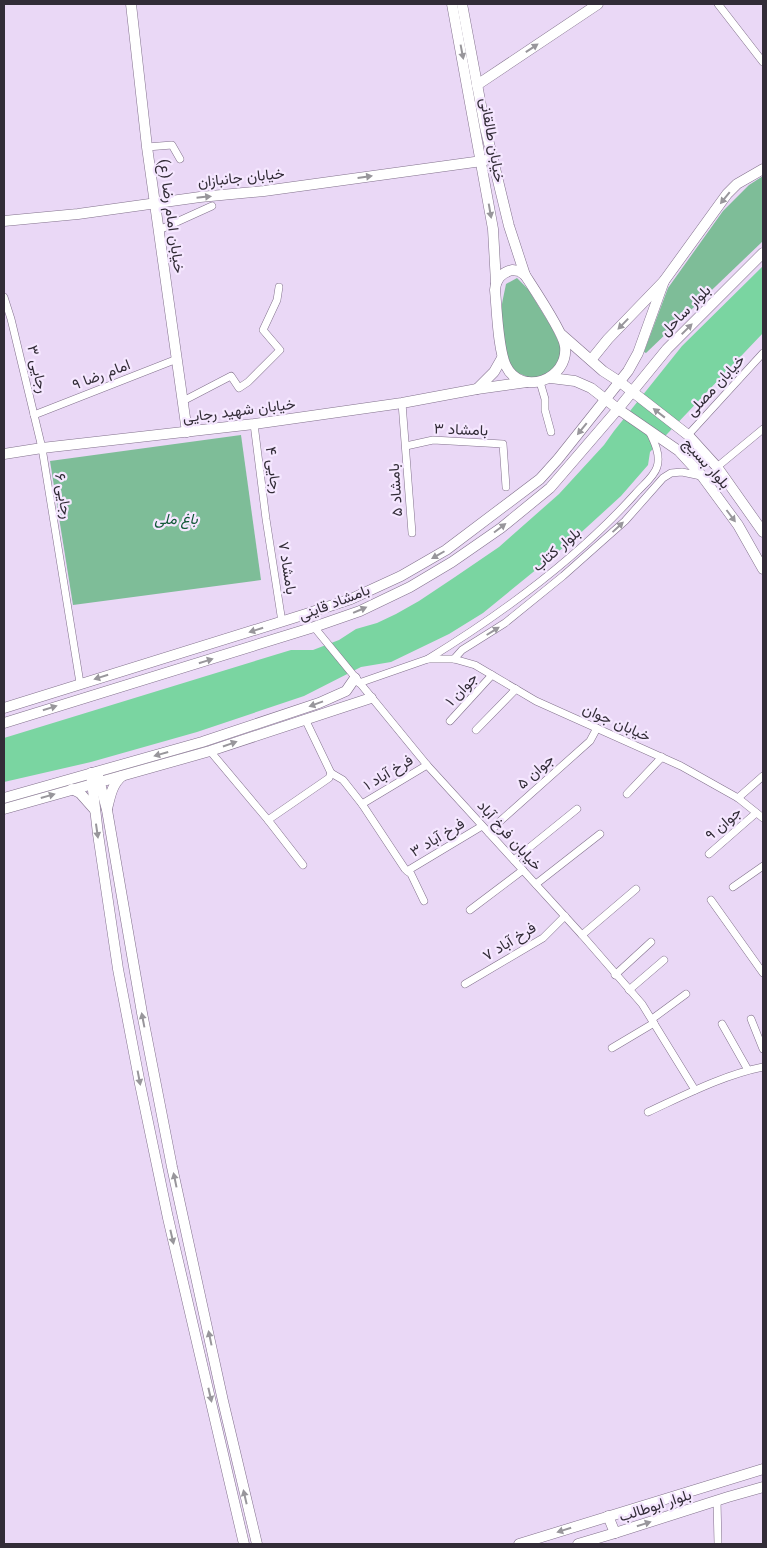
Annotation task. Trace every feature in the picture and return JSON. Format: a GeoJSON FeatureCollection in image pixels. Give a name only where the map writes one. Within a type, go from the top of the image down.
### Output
{"type":"FeatureCollection","features":[{"type":"Feature","properties":{"kind":"street","name":"خیابان امام رضا (ع)"},"geometry":{"type":"LineString","coordinates":[[131,4],[147,147],[187,432]]}},
{"type":"Feature","properties":{"kind":"street","name":"خیابان طالقانی"},"geometry":{"type":"LineString","coordinates":[[452,4],[493,229],[495,290],[502,358]]}},
{"type":"Feature","properties":{"kind":"street","name":"خیابان طالقانی"},"geometry":{"type":"LineString","coordinates":[[462,4],[477,85],[509,226],[525,276],[560,333]]}},
{"type":"Feature","properties":{"kind":"street"},"geometry":{"type":"LineString","coordinates":[[477,85],[598,4]]}},
{"type":"Feature","properties":{"kind":"street"},"geometry":{"type":"LineString","coordinates":[[718,4],[763,62]]}},
{"type":"Feature","properties":{"kind":"street"},"geometry":{"type":"LineString","coordinates":[[147,147],[172,145],[180,159]]}},
{"type":"Feature","properties":{"kind":"street","name":"خیابان جانبازان"},"geometry":{"type":"LineString","coordinates":[[4,221],[78,214],[264,191],[493,158]]}},
{"type":"Feature","properties":{"kind":"street","name":"بلوار ساحل"},"geometry":{"type":"LineString","coordinates":[[591,360],[608,339],[664,281],[727,194],[737,184],[763,169]]}},
{"type":"Feature","properties":{"kind":"street"},"geometry":{"type":"LineString","coordinates":[[159,230],[212,206]]}},
{"type":"Feature","properties":{"kind":"street","name":"بلوار ساحل"},"geometry":{"type":"LineString","coordinates":[[618,409],[666,349],[763,253]]}},
{"type":"Feature","properties":{"kind":"street"},"geometry":{"type":"LineString","coordinates":[[496,283],[505,272],[512,270],[525,276]]}},
{"type":"Feature","properties":{"kind":"street","name":"بلوار ساحل"},"geometry":{"type":"LineString","coordinates":[[606,399],[628,371],[638,353],[664,281]]}},
{"type":"Feature","properties":{"kind":"street"},"geometry":{"type":"LineString","coordinates":[[183,401],[231,376],[239,388],[248,382],[280,350],[263,330],[277,300],[280,288]]}},
{"type":"Feature","properties":{"kind":"street","name":"رجایی ۳"},"geometry":{"type":"LineString","coordinates":[[4,298],[12,319],[42,448]]}},
{"type":"Feature","properties":{"kind":"street"},"geometry":{"type":"LineString","coordinates":[[551,378],[560,369],[565,357],[565,345],[560,333]]}},
{"type":"Feature","properties":{"kind":"street","name":"بلوار بسیج"},"geometry":{"type":"LineString","coordinates":[[560,333],[603,371],[688,434],[717,467],[763,531]]}},
{"type":"Feature","properties":{"kind":"street","name":"خیابان مصلی"},"geometry":{"type":"LineString","coordinates":[[688,434],[763,354]]}},
{"type":"Feature","properties":{"kind":"street"},"geometry":{"type":"LineString","coordinates":[[502,358],[507,369],[516,378],[527,382]]}},
{"type":"Feature","properties":{"kind":"street"},"geometry":{"type":"LineString","coordinates":[[477,389],[494,372],[502,358]]}},
{"type":"Feature","properties":{"kind":"street","name":"امام رضا ۹"},"geometry":{"type":"LineString","coordinates":[[34,415],[177,359]]}},
{"type":"Feature","properties":{"kind":"street","name":"بلوار بسیج"},"geometry":{"type":"LineString","coordinates":[[551,378],[575,381],[591,388],[679,451],[702,476],[738,524],[763,569]]}},
{"type":"Feature","properties":{"kind":"street","name":"خیابان شهید رجایی"},"geometry":{"type":"LineString","coordinates":[[4,454],[254,424],[402,403],[477,389],[540,382],[551,378]]}},
{"type":"Feature","properties":{"kind":"street"},"geometry":{"type":"LineString","coordinates":[[540,382],[551,432]]}},
{"type":"Feature","properties":{"kind":"street","name":"بامشاد قاینی"},"geometry":{"type":"LineString","coordinates":[[4,708],[282,622],[351,599],[401,576],[446,550],[540,478],[558,459],[606,399]]}},
{"type":"Feature","properties":{"kind":"street","name":"بامشاد ۵"},"geometry":{"type":"LineString","coordinates":[[402,403],[412,533]]}},
{"type":"Feature","properties":{"kind":"street","name":"بامشاد قاینی"},"geometry":{"type":"LineString","coordinates":[[5,720],[314,628],[360,611],[410,587],[452,562],[501,528],[550,488],[618,409]]}},
{"type":"Feature","properties":{"kind":"street","name":"رجایی ۴"},"geometry":{"type":"LineString","coordinates":[[254,424],[266,519]]}},
{"type":"Feature","properties":{"kind":"street"},"geometry":{"type":"LineString","coordinates":[[717,467],[763,428]]}},
{"type":"Feature","properties":{"kind":"street","name":"بلوار کتاب"},"geometry":{"type":"LineString","coordinates":[[428,659],[502,612],[547,576],[610,520],[652,475],[657,467],[658,454],[649,430]]}},
{"type":"Feature","properties":{"kind":"street","name":"بامشاد ۳"},"geometry":{"type":"LineString","coordinates":[[406,446],[433,440],[503,444],[506,487]]}},
{"type":"Feature","properties":{"kind":"street","name":"رجایی ۶"},"geometry":{"type":"LineString","coordinates":[[42,448],[80,683]]}},
{"type":"Feature","properties":{"kind":"street"},"geometry":{"type":"LineString","coordinates":[[558,459],[568,468]]}},
{"type":"Feature","properties":{"kind":"street","name":"بلوار کتاب"},"geometry":{"type":"LineString","coordinates":[[454,659],[462,650],[505,623],[563,576],[625,521],[663,478],[671,473],[682,472],[702,476]]}},
{"type":"Feature","properties":{"kind":"street"},"geometry":{"type":"LineString","coordinates":[[652,475],[654,474],[658,478],[658,483]]}},
{"type":"Feature","properties":{"kind":"street","name":"بامشاد ۷"},"geometry":{"type":"LineString","coordinates":[[266,519],[282,622]]}},
{"type":"Feature","properties":{"kind":"street","name":"خیابان فرخ آباد"},"geometry":{"type":"LineString","coordinates":[[314,628],[428,765],[642,1004],[695,1090]]}},
{"type":"Feature","properties":{"kind":"street"},"geometry":{"type":"LineString","coordinates":[[4,798],[95,777],[202,742],[319,703],[346,691],[357,680],[428,659]]}},
{"type":"Feature","properties":{"kind":"street","name":"خیابان جوان"},"geometry":{"type":"LineString","coordinates":[[428,659],[454,659],[475,666],[557,711],[681,766],[738,798],[763,818]]}},
{"type":"Feature","properties":{"kind":"street","name":"جوان ۱"},"geometry":{"type":"LineString","coordinates":[[450,721],[492,675]]}},
{"type":"Feature","properties":{"kind":"street"},"geometry":{"type":"LineString","coordinates":[[476,730],[516,689]]}},
{"type":"Feature","properties":{"kind":"street"},"geometry":{"type":"LineString","coordinates":[[4,809],[72,789],[95,777],[122,775],[210,751],[371,698]]}},
{"type":"Feature","properties":{"kind":"street"},"geometry":{"type":"LineString","coordinates":[[305,719],[331,773],[343,780],[362,804],[407,871],[411,874],[424,902]]}},
{"type":"Feature","properties":{"kind":"street","name":"جوان ۵"},"geometry":{"type":"LineString","coordinates":[[489,833],[590,741],[597,728]]}},
{"type":"Feature","properties":{"kind":"street"},"geometry":{"type":"LineString","coordinates":[[210,751],[303,865]]}},
{"type":"Feature","properties":{"kind":"street"},"geometry":{"type":"LineString","coordinates":[[627,794],[662,756]]}},
{"type":"Feature","properties":{"kind":"street","name":"فرخ آباد ۱"},"geometry":{"type":"LineString","coordinates":[[362,804],[428,765]]}},
{"type":"Feature","properties":{"kind":"street"},"geometry":{"type":"LineString","coordinates":[[268,820],[329,778],[331,773]]}},
{"type":"Feature","properties":{"kind":"street"},"geometry":{"type":"LineString","coordinates":[[107,810],[116,780],[122,775]]}},
{"type":"Feature","properties":{"kind":"street"},"geometry":{"type":"LineString","coordinates":[[738,798],[763,776]]}},
{"type":"Feature","properties":{"kind":"street"},"geometry":{"type":"LineString","coordinates":[[95,777],[95,810],[118,969],[140,1084],[168,1218],[244,1544]]}},
{"type":"Feature","properties":{"kind":"street"},"geometry":{"type":"LineString","coordinates":[[95,777],[107,810],[142,1013],[172,1167],[223,1402],[257,1544]]}},
{"type":"Feature","properties":{"kind":"street"},"geometry":{"type":"LineString","coordinates":[[72,789],[80,793],[95,810]]}},
{"type":"Feature","properties":{"kind":"street"},"geometry":{"type":"LineString","coordinates":[[514,860],[577,809]]}},
{"type":"Feature","properties":{"kind":"street","name":"جوان ۹"},"geometry":{"type":"LineString","coordinates":[[709,854],[756,813]]}},
{"type":"Feature","properties":{"kind":"street","name":"فرخ آباد ۳"},"geometry":{"type":"LineString","coordinates":[[407,871],[482,826]]}},
{"type":"Feature","properties":{"kind":"street"},"geometry":{"type":"LineString","coordinates":[[536,884],[600,834]]}},
{"type":"Feature","properties":{"kind":"street"},"geometry":{"type":"LineString","coordinates":[[733,887],[763,866]]}},
{"type":"Feature","properties":{"kind":"street"},"geometry":{"type":"LineString","coordinates":[[470,910],[523,870]]}},
{"type":"Feature","properties":{"kind":"street"},"geometry":{"type":"LineString","coordinates":[[582,935],[636,889]]}},
{"type":"Feature","properties":{"kind":"street"},"geometry":{"type":"LineString","coordinates":[[711,900],[763,973]]}},
{"type":"Feature","properties":{"kind":"street","name":"فرخ آباد ۷"},"geometry":{"type":"LineString","coordinates":[[465,984],[543,938],[565,916]]}},
{"type":"Feature","properties":{"kind":"street"},"geometry":{"type":"LineString","coordinates":[[615,974],[651,942]]}},
{"type":"Feature","properties":{"kind":"street"},"geometry":{"type":"LineString","coordinates":[[629,990],[664,960]]}},
{"type":"Feature","properties":{"kind":"street"},"geometry":{"type":"LineString","coordinates":[[612,1048],[653,1021],[686,994]]}},
{"type":"Feature","properties":{"kind":"street"},"geometry":{"type":"LineString","coordinates":[[751,1019],[763,1049]]}},
{"type":"Feature","properties":{"kind":"street"},"geometry":{"type":"LineString","coordinates":[[722,1024],[748,1070]]}},
{"type":"Feature","properties":{"kind":"street"},"geometry":{"type":"LineString","coordinates":[[648,1112],[695,1090],[748,1070],[763,1067]]}},
{"type":"Feature","properties":{"kind":"street","name":"بلوار ابوطالب"},"geometry":{"type":"LineString","coordinates":[[763,1469],[608,1516],[615,1534],[717,1500],[763,1487]]}},
{"type":"Feature","properties":{"kind":"street"},"geometry":{"type":"LineString","coordinates":[[723,1482],[728,1497]]}},
{"type":"Feature","properties":{"kind":"street"},"geometry":{"type":"LineString","coordinates":[[717,1500],[718,1544]]}},
{"type":"Feature","properties":{"kind":"street"},"geometry":{"type":"LineString","coordinates":[[519,1544],[608,1516]]}},
{"type":"Feature","properties":{"kind":"street"},"geometry":{"type":"LineString","coordinates":[[578,1544],[615,1534]]}},
{"type":"Feature","properties":{"kind":"green space"},"geometry":{"type":"Polygon","coordinates":[[[763,176],[763,241],[646,353],[644,352],[668,288],[723,211],[749,185],[763,176]]]}},
{"type":"Feature","properties":{"kind":"green space"},"geometry":{"type":"Polygon","coordinates":[[[517,278],[528,289],[560,345],[560,356],[554,369],[542,377],[528,377],[513,371],[504,344],[501,330],[501,312],[506,284],[517,278]]]}},
{"type":"Feature","properties":{"kind":"green space","name":"باغ ملی"},"geometry":{"type":"Polygon","coordinates":[[[241,435],[261,580],[73,605],[50,461],[241,435]]]}},
{"type":"Feature","properties":{"kind":"shaded area"},"geometry":{"type":"Polygon","coordinates":[[[763,266],[763,333],[650,452],[648,465],[621,496],[575,538],[483,613],[449,634],[391,662],[361,667],[304,696],[197,732],[91,762],[4,782],[4,738],[291,650],[313,650],[339,640],[356,629],[377,623],[396,614],[455,577],[499,547],[559,494],[604,445],[682,346],[763,266]]]}}]}
